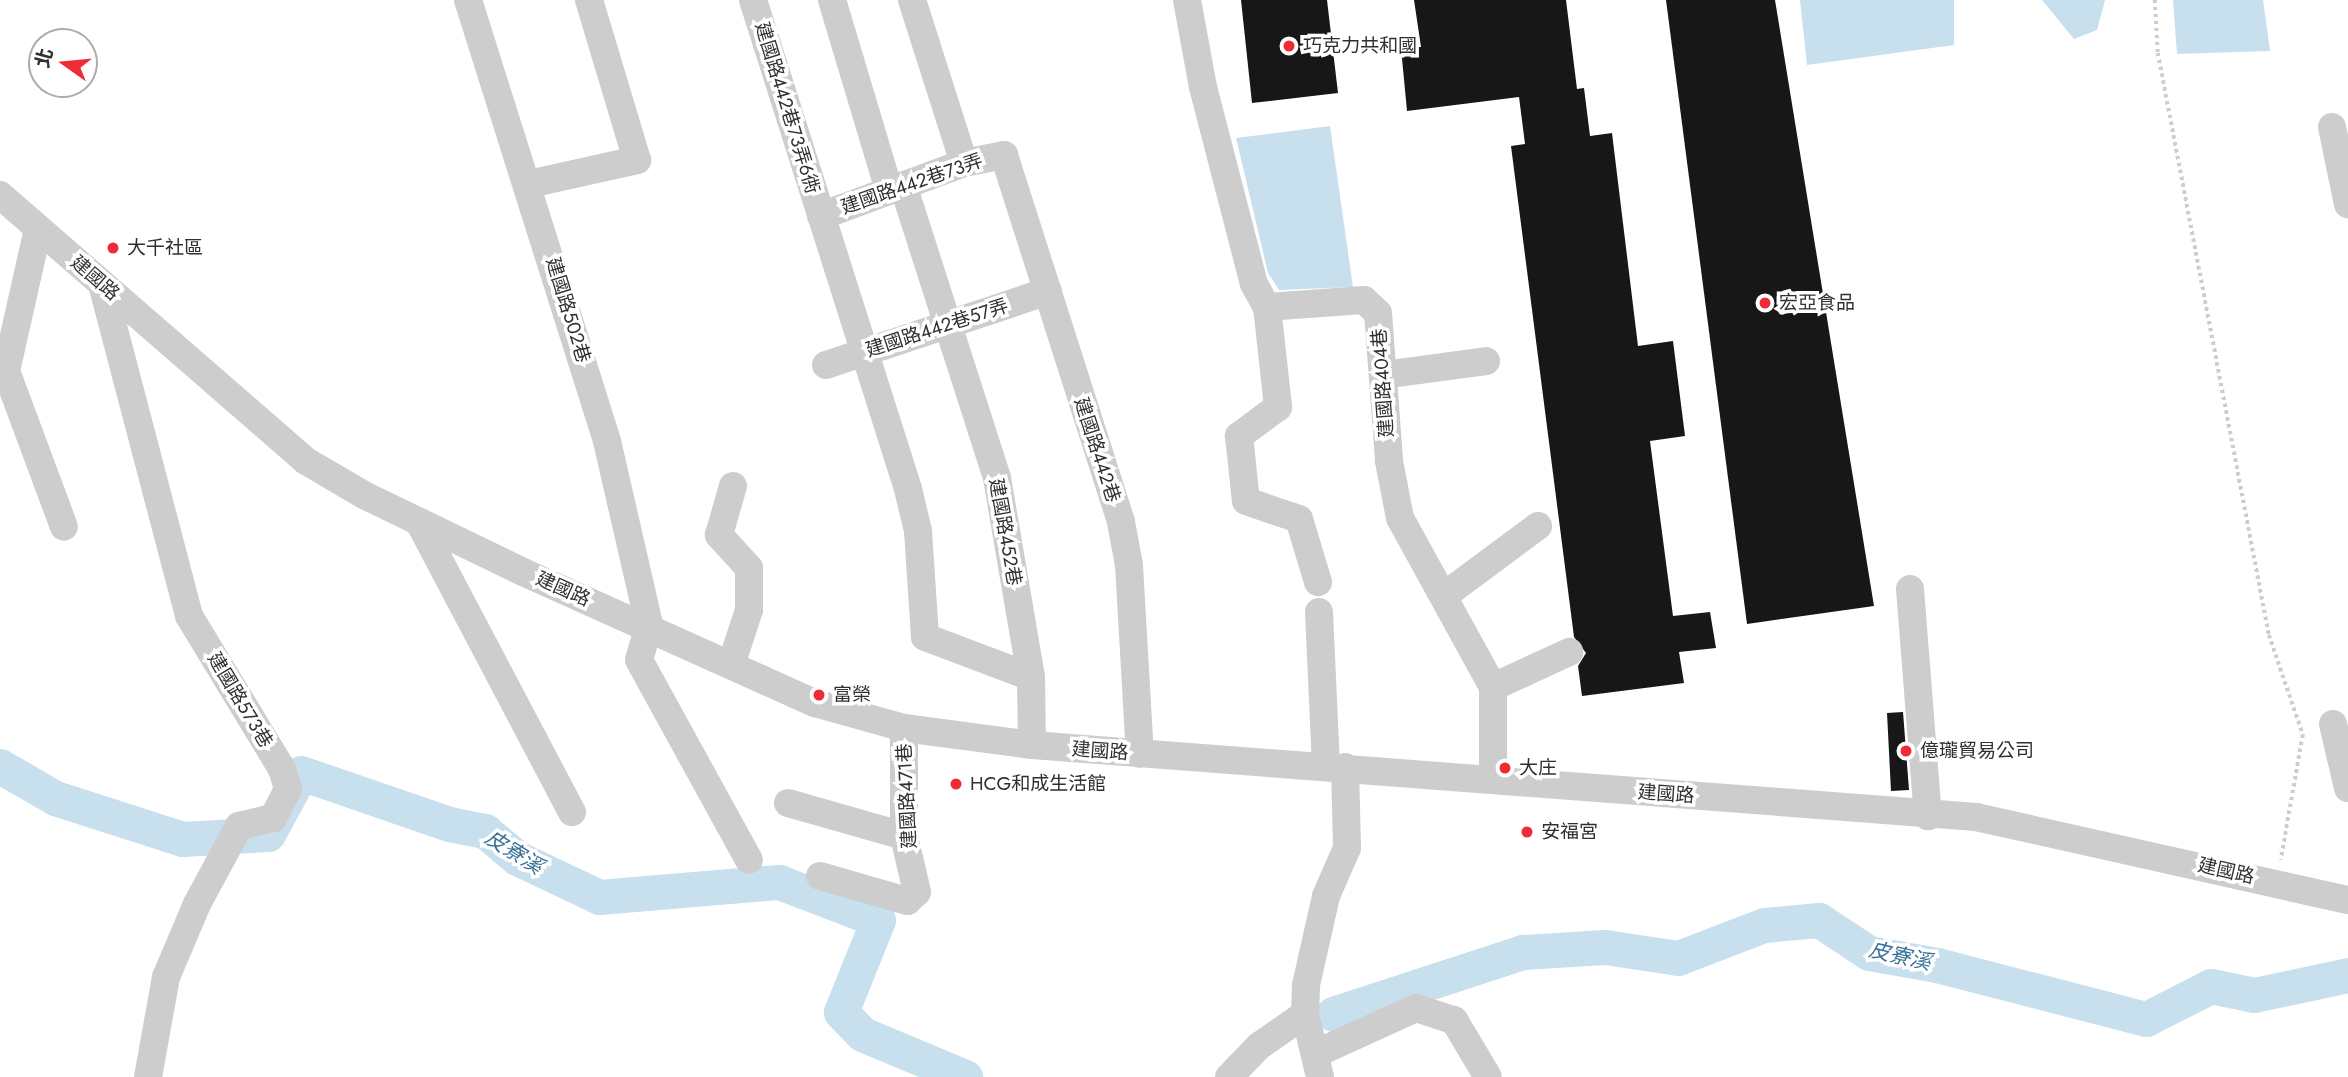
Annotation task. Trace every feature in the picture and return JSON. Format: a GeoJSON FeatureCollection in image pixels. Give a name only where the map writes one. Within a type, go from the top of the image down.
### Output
{"type":"FeatureCollection","features":[{"type":"Feature","properties":{"kind":"street","name":"建國路502巷"},"geometry":{"type":"LineString","coordinates":[[468,0],[529,184],[607,441],[649,625]]}},
{"type":"Feature","properties":{"kind":"street"},"geometry":{"type":"LineString","coordinates":[[529,184],[637,160],[589,0]]}},
{"type":"Feature","properties":{"kind":"street","name":"建國路442巷73弄6衖"},"geometry":{"type":"LineString","coordinates":[[753,0],[908,489],[918,531],[925,637],[1031,677]]}},
{"type":"Feature","properties":{"kind":"street","name":"建國路452巷"},"geometry":{"type":"LineString","coordinates":[[832,0],[997,478],[1031,677],[1032,745]]}},
{"type":"Feature","properties":{"kind":"street"},"geometry":{"type":"LineString","coordinates":[[912,0],[964,163]]}},
{"type":"Feature","properties":{"kind":"street"},"geometry":{"type":"LineString","coordinates":[[1187,0],[1207,100],[1254,284],[1267,307],[1278,407],[1239,436],[1247,501],[1299,519],[1318,582]]}},
{"type":"Feature","properties":{"kind":"street"},"geometry":{"type":"LineString","coordinates":[[2332,127],[2348,204]]}},
{"type":"Feature","properties":{"kind":"street","name":"建國路442巷73弄"},"geometry":{"type":"LineString","coordinates":[[821,215],[964,163],[1004,155]]}},
{"type":"Feature","properties":{"kind":"street","name":"建國路442巷"},"geometry":{"type":"LineString","coordinates":[[1004,155],[1127,555],[1140,754]]}},
{"type":"Feature","properties":{"kind":"street","name":"建國路"},"geometry":{"type":"LineString","coordinates":[[0,195],[306,461],[419,522],[816,703],[904,728],[1032,745],[1493,779],[2014,824],[2348,898]]}},
{"type":"Feature","properties":{"kind":"street"},"geometry":{"type":"LineString","coordinates":[[38,229],[3,370],[64,527]]}},
{"type":"Feature","properties":{"kind":"street","name":"建國路573巷"},"geometry":{"type":"LineString","coordinates":[[102,285],[189,617],[282,769],[288,789],[273,818],[239,826],[197,904],[166,977],[148,1077]]}},
{"type":"Feature","properties":{"kind":"street","name":"建國路442巷57弄"},"geometry":{"type":"LineString","coordinates":[[826,365],[1048,291]]}},
{"type":"Feature","properties":{"kind":"street","name":"建國路404巷"},"geometry":{"type":"LineString","coordinates":[[1267,307],[1364,300],[1378,313],[1389,461],[1400,518],[1493,687],[1493,779]]}},
{"type":"Feature","properties":{"kind":"street"},"geometry":{"type":"LineString","coordinates":[[1383,375],[1486,361]]}},
{"type":"Feature","properties":{"kind":"street"},"geometry":{"type":"LineString","coordinates":[[731,665],[749,610],[749,568],[719,535],[733,486]]}},
{"type":"Feature","properties":{"kind":"street"},"geometry":{"type":"LineString","coordinates":[[419,522],[572,812]]}},
{"type":"Feature","properties":{"kind":"street"},"geometry":{"type":"LineString","coordinates":[[1444,594],[1538,526]]}},
{"type":"Feature","properties":{"kind":"street"},"geometry":{"type":"LineString","coordinates":[[1910,589],[1928,816]]}},
{"type":"Feature","properties":{"kind":"street"},"geometry":{"type":"LineString","coordinates":[[1319,612],[1347,848],[1326,896],[1314,941],[1305,1014],[1318,1065],[1416,1008],[1454,1020],[1488,1077]]}},
{"type":"Feature","properties":{"kind":"street"},"geometry":{"type":"LineString","coordinates":[[649,625],[639,660],[749,860]]}},
{"type":"Feature","properties":{"kind":"street"},"geometry":{"type":"LineString","coordinates":[[1493,687],[1569,652]]}},
{"type":"Feature","properties":{"kind":"street"},"geometry":{"type":"LineString","coordinates":[[2333,724],[2348,788]]}},
{"type":"Feature","properties":{"kind":"street","name":"建國路471巷"},"geometry":{"type":"LineString","coordinates":[[820,876],[907,901],[917,892],[904,836],[904,728]]}},
{"type":"Feature","properties":{"kind":"street"},"geometry":{"type":"LineString","coordinates":[[788,803],[904,836]]}},
{"type":"Feature","properties":{"kind":"street"},"geometry":{"type":"LineString","coordinates":[[1229,1077],[1259,1046],[1305,1014]]}},
{"type":"Feature","properties":{"kind":"path"},"geometry":{"type":"LineString","coordinates":[[2155,0],[2158,53],[2269,635],[2303,736],[2277,883]]}},
{"type":"Feature","properties":{"kind":"water"},"geometry":{"type":"Polygon","coordinates":[[[1800,0],[1954,0],[1954,45],[1807,65],[1800,0]]]}},
{"type":"Feature","properties":{"kind":"water"},"geometry":{"type":"Polygon","coordinates":[[[2042,0],[2105,0],[2097,30],[2074,39],[2042,0]]]}},
{"type":"Feature","properties":{"kind":"water"},"geometry":{"type":"Polygon","coordinates":[[[2173,0],[2263,0],[2270,51],[2177,54],[2173,0]]]}},
{"type":"Feature","properties":{"kind":"water"},"geometry":{"type":"Polygon","coordinates":[[[1330,126],[1353,287],[1279,290],[1268,273],[1236,138],[1330,126]]]}},
{"type":"Feature","properties":{"kind":"building","name":"巧克力共和國"},"geometry":{"type":"Polygon","coordinates":[[[1241,0],[1327,0],[1338,93],[1252,103],[1241,0]]]}},
{"type":"Feature","properties":{"kind":"building"},"geometry":{"type":"Polygon","coordinates":[[[1414,0],[1566,0],[1577,89],[1584,88],[1590,136],[1612,133],[1638,346],[1673,341],[1685,436],[1650,441],[1673,616],[1710,612],[1716,648],[1679,652],[1684,683],[1582,696],[1578,666],[1586,653],[1574,637],[1511,146],[1525,144],[1519,97],[1407,111],[1401,48],[1421,47],[1414,0]]]}},
{"type":"Feature","properties":{"kind":"building","name":"宏亞食品"},"geometry":{"type":"Polygon","coordinates":[[[1666,0],[1775,0],[1874,606],[1747,624],[1666,0]]]}},
{"type":"Feature","properties":{"kind":"building"},"geometry":{"type":"Polygon","coordinates":[[[1903,712],[1909,790],[1891,791],[1887,713],[1903,712]]]}},
{"type":"Feature","properties":{"kind":"waterway","name":"皮寮溪"},"geometry":{"type":"LineString","coordinates":[[0,766],[55,798],[183,839],[268,834],[301,773],[449,824],[485,831],[517,858],[599,897],[779,882],[878,920],[841,1012],[862,1034],[965,1077]]}},
{"type":"Feature","properties":{"kind":"waterway","name":"皮寮溪"},"geometry":{"type":"LineString","coordinates":[[1333,1014],[1523,952],[1605,947],[1678,958],[1764,925],[1819,920],[1869,953],[1937,965],[2146,1019],[2211,986],[2254,995],[2348,975]]}},
{"type":"Feature","properties":{"kind":"place","name":"巧克力共和國"},"geometry":{"type":"Point","coordinates":[1289,46]}},
{"type":"Feature","properties":{"kind":"place","name":"大千社區"},"geometry":{"type":"Point","coordinates":[113,248]}},
{"type":"Feature","properties":{"kind":"place","name":"宏亞食品"},"geometry":{"type":"Point","coordinates":[1765,303]}},
{"type":"Feature","properties":{"kind":"place","name":"富榮"},"geometry":{"type":"Point","coordinates":[819,695]}},
{"type":"Feature","properties":{"kind":"place","name":"億瓏貿易公司"},"geometry":{"type":"Point","coordinates":[1906,751]}},
{"type":"Feature","properties":{"kind":"place","name":"大庄"},"geometry":{"type":"Point","coordinates":[1505,768]}},
{"type":"Feature","properties":{"kind":"place","name":"HCG和成生活館"},"geometry":{"type":"Point","coordinates":[956,784]}},
{"type":"Feature","properties":{"kind":"place","name":"安福宮"},"geometry":{"type":"Point","coordinates":[1527,832]}}]}
